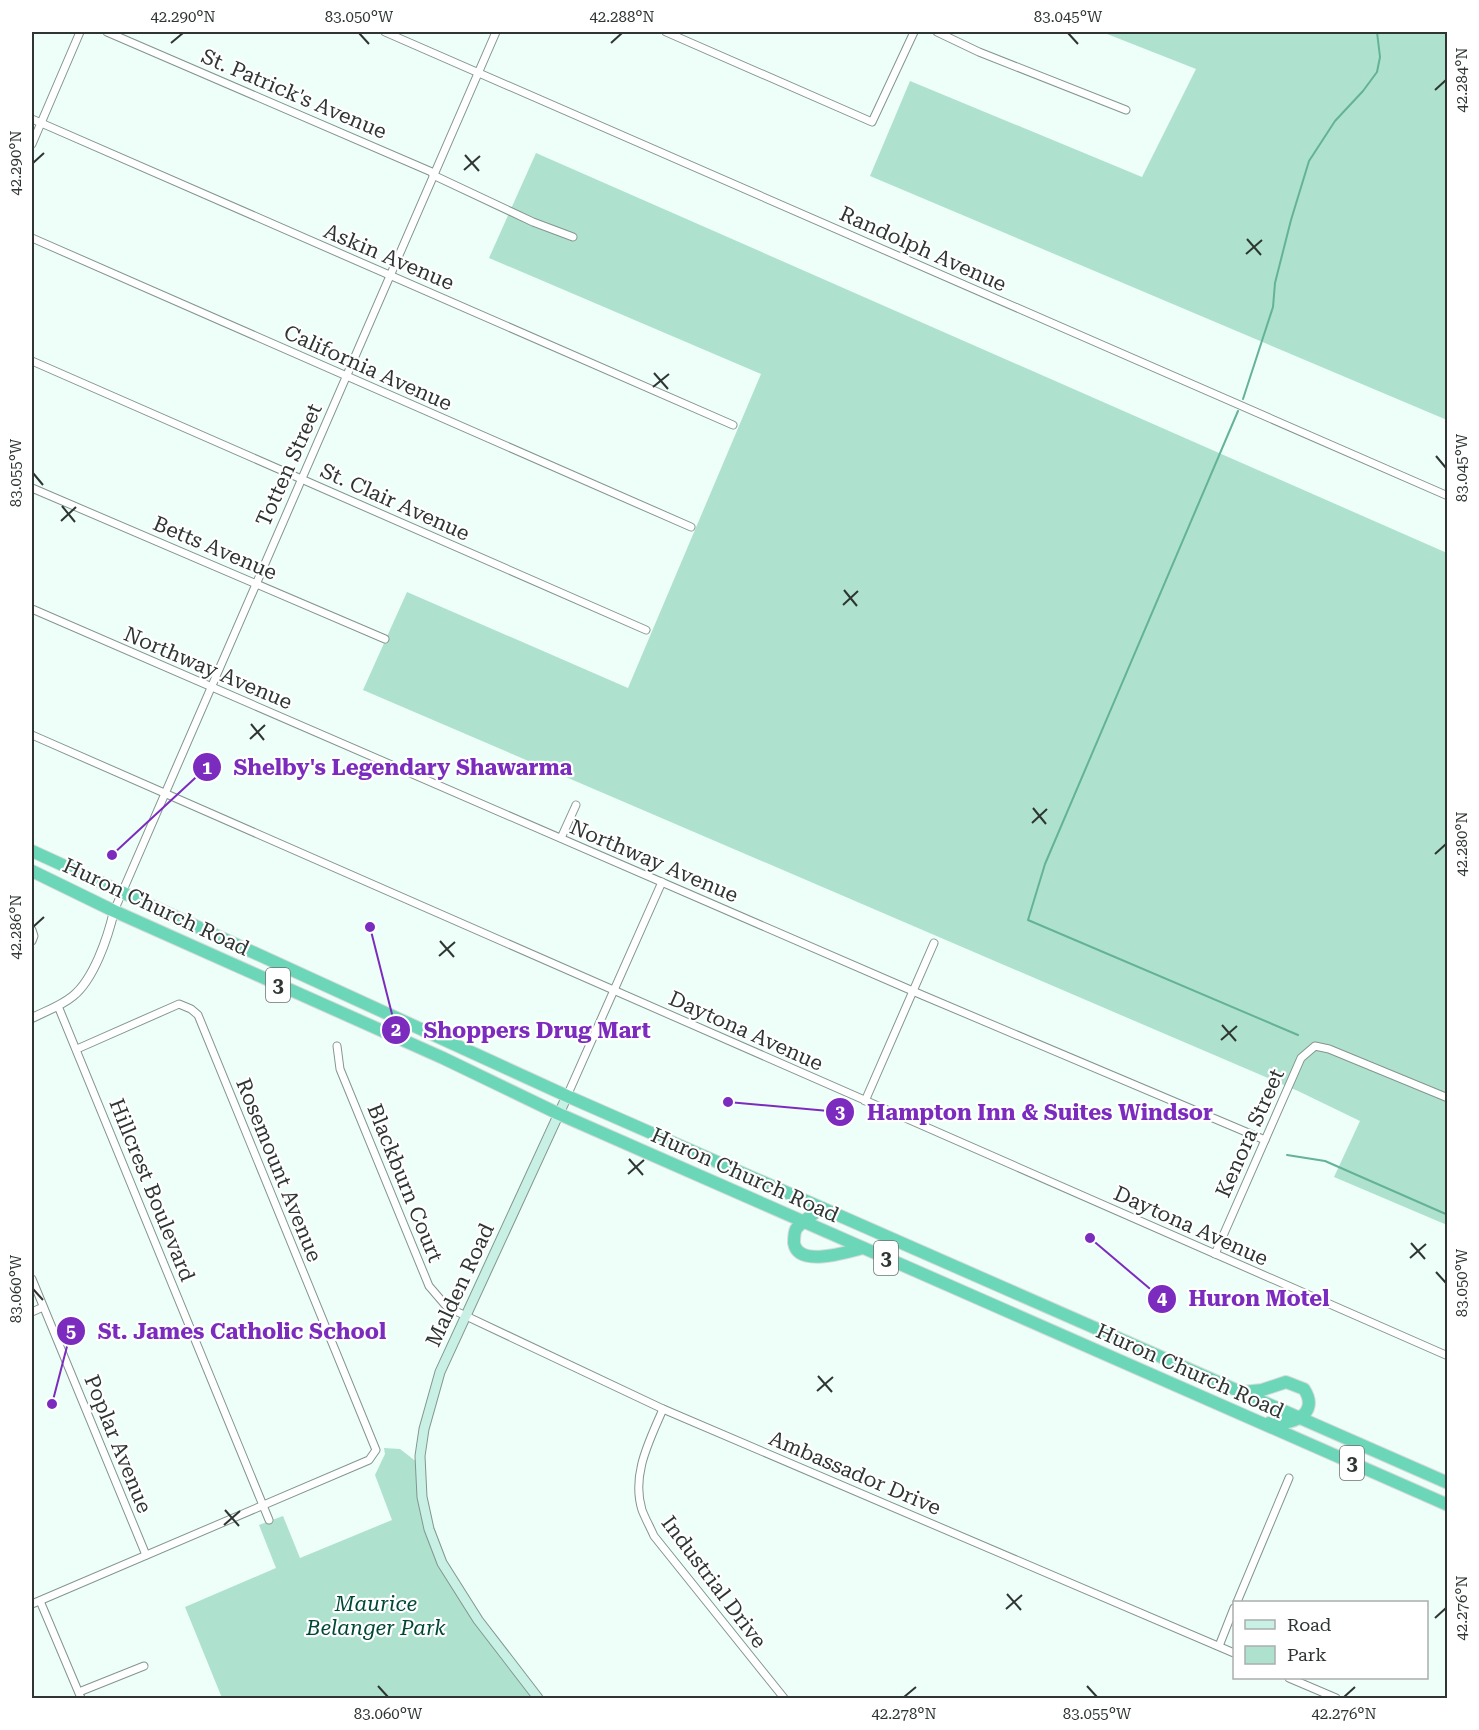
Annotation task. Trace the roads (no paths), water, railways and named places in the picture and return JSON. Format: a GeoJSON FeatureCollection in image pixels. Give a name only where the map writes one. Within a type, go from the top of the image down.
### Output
{"type":"FeatureCollection","features":[{"type":"Feature","properties":{"kind":"highway","name":"Huron Church Road"},"geometry":{"type":"LineString","coordinates":[[32,851],[567,1096],[1448,1483]]}},
{"type":"Feature","properties":{"kind":"highway","name":"Huron Church Road"},"geometry":{"type":"LineString","coordinates":[[32,871],[114,911],[443,1058],[559,1114],[1448,1505]]}},
{"type":"Feature","properties":{"kind":"highway"},"geometry":{"type":"LineString","coordinates":[[822,1208],[796,1229],[795,1247],[801,1253],[815,1257],[863,1248]]}},
{"type":"Feature","properties":{"kind":"highway"},"geometry":{"type":"LineString","coordinates":[[1243,1393],[1262,1390],[1286,1382],[1304,1389],[1309,1399],[1308,1409],[1300,1418],[1280,1425],[1256,1421]]}},
{"type":"Feature","properties":{"kind":"main road","name":"Malden Road"},"geometry":{"type":"LineString","coordinates":[[538,1698],[478,1620],[442,1563],[429,1528],[422,1497],[420,1456],[424,1429],[440,1372],[567,1096]]}},
{"type":"Feature","properties":{"kind":"street"},"geometry":{"type":"LineString","coordinates":[[32,144],[80,32]]}},
{"type":"Feature","properties":{"kind":"street","name":"St. Patrick's Avenue"},"geometry":{"type":"LineString","coordinates":[[108,32],[434,174],[533,222],[573,237]]}},
{"type":"Feature","properties":{"kind":"street","name":"Randolph Avenue"},"geometry":{"type":"LineString","coordinates":[[385,32],[1448,496]]}},
{"type":"Feature","properties":{"kind":"street","name":"Totten Street"},"geometry":{"type":"LineString","coordinates":[[114,911],[496,32]]}},
{"type":"Feature","properties":{"kind":"street"},"geometry":{"type":"LineString","coordinates":[[666,32],[872,122],[914,32]]}},
{"type":"Feature","properties":{"kind":"street"},"geometry":{"type":"LineString","coordinates":[[937,32],[979,52],[1126,110]]}},
{"type":"Feature","properties":{"kind":"street","name":"Askin Avenue"},"geometry":{"type":"LineString","coordinates":[[32,119],[733,425]]}},
{"type":"Feature","properties":{"kind":"street","name":"California Avenue"},"geometry":{"type":"LineString","coordinates":[[32,238],[691,527]]}},
{"type":"Feature","properties":{"kind":"street","name":"St. Clair Avenue"},"geometry":{"type":"LineString","coordinates":[[32,361],[646,630]]}},
{"type":"Feature","properties":{"kind":"street","name":"Betts Avenue"},"geometry":{"type":"LineString","coordinates":[[32,488],[385,639]]}},
{"type":"Feature","properties":{"kind":"street","name":"Northway Avenue"},"geometry":{"type":"LineString","coordinates":[[32,609],[913,991],[1265,1140]]}},
{"type":"Feature","properties":{"kind":"street","name":"Daytona Avenue"},"geometry":{"type":"LineString","coordinates":[[32,735],[1448,1356]]}},
{"type":"Feature","properties":{"kind":"street"},"geometry":{"type":"LineString","coordinates":[[561,838],[576,805]]}},
{"type":"Feature","properties":{"kind":"street","name":"Malden Road"},"geometry":{"type":"LineString","coordinates":[[567,1096],[662,882]]}},
{"type":"Feature","properties":{"kind":"street"},"geometry":{"type":"LineString","coordinates":[[32,1018],[58,1006],[74,995],[91,973],[114,911]]}},
{"type":"Feature","properties":{"kind":"street"},"geometry":{"type":"LineString","coordinates":[[32,930],[34,936],[32,941]]}},
{"type":"Feature","properties":{"kind":"street"},"geometry":{"type":"LineString","coordinates":[[865,1101],[933,943]]}},
{"type":"Feature","properties":{"kind":"street","name":"Rosemount Avenue"},"geometry":{"type":"LineString","coordinates":[[77,1049],[179,1004],[198,1015],[376,1450],[369,1460],[263,1506]]}},
{"type":"Feature","properties":{"kind":"street","name":"Hillcrest Boulevard"},"geometry":{"type":"LineString","coordinates":[[58,1006],[269,1520]]}},
{"type":"Feature","properties":{"kind":"street","name":"Blackburn Court"},"geometry":{"type":"LineString","coordinates":[[337,1046],[340,1069],[429,1286],[447,1307],[466,1317]]}},
{"type":"Feature","properties":{"kind":"street","name":"Kenora Street"},"geometry":{"type":"LineString","coordinates":[[1215,1254],[1301,1058],[1315,1046],[1329,1049],[1448,1098]]}},
{"type":"Feature","properties":{"kind":"street","name":"Poplar Avenue"},"geometry":{"type":"LineString","coordinates":[[32,1279],[146,1555]]}},
{"type":"Feature","properties":{"kind":"street"},"geometry":{"type":"LineString","coordinates":[[32,1312],[43,1307]]}},
{"type":"Feature","properties":{"kind":"street","name":"Ambassador Drive"},"geometry":{"type":"LineString","coordinates":[[466,1317],[663,1409],[1233,1653]]}},
{"type":"Feature","properties":{"kind":"street","name":"Industrial Drive"},"geometry":{"type":"LineString","coordinates":[[663,1409],[643,1457],[639,1485],[642,1510],[654,1536],[784,1698]]}},
{"type":"Feature","properties":{"kind":"street"},"geometry":{"type":"LineString","coordinates":[[1237,1601],[1289,1478]]}},
{"type":"Feature","properties":{"kind":"street"},"geometry":{"type":"LineString","coordinates":[[32,1604],[263,1506]]}},
{"type":"Feature","properties":{"kind":"street"},"geometry":{"type":"LineString","coordinates":[[40,1601],[80,1695],[144,1666]]}},
{"type":"Feature","properties":{"kind":"street"},"geometry":{"type":"LineString","coordinates":[[1219,1646],[1233,1611]]}},
{"type":"Feature","properties":{"kind":"street"},"geometry":{"type":"LineString","coordinates":[[1293,1679],[1336,1698]]}},
{"type":"Feature","properties":{"kind":"waterway"},"geometry":{"type":"LineString","coordinates":[[1243,399],[1273,307],[1275,283],[1309,161],[1335,121],[1377,72],[1380,57],[1377,32]]}},
{"type":"Feature","properties":{"kind":"waterway"},"geometry":{"type":"LineString","coordinates":[[1238,411],[1045,864],[1028,920],[1298,1035]]}},
{"type":"Feature","properties":{"kind":"waterway"},"geometry":{"type":"LineString","coordinates":[[1287,1155],[1325,1161],[1448,1215]]}},
{"type":"Feature","properties":{"kind":"place","name":"Shelby's Legendary Shawarma"},"geometry":{"type":"Point","coordinates":[112,855]}},
{"type":"Feature","properties":{"kind":"place","name":"Shoppers Drug Mart"},"geometry":{"type":"Point","coordinates":[370,927]}},
{"type":"Feature","properties":{"kind":"place","name":"Hampton Inn & Suites Windsor"},"geometry":{"type":"Point","coordinates":[728,1102]}},
{"type":"Feature","properties":{"kind":"place","name":"Huron Motel"},"geometry":{"type":"Point","coordinates":[1090,1238]}},
{"type":"Feature","properties":{"kind":"place","name":"St. James Catholic School"},"geometry":{"type":"Point","coordinates":[52,1404]}},
{"type":"Feature","properties":{"kind":"park label","name":"Maurice Belanger Park"},"geometry":{"type":"Point","coordinates":[376,1616]}}]}
